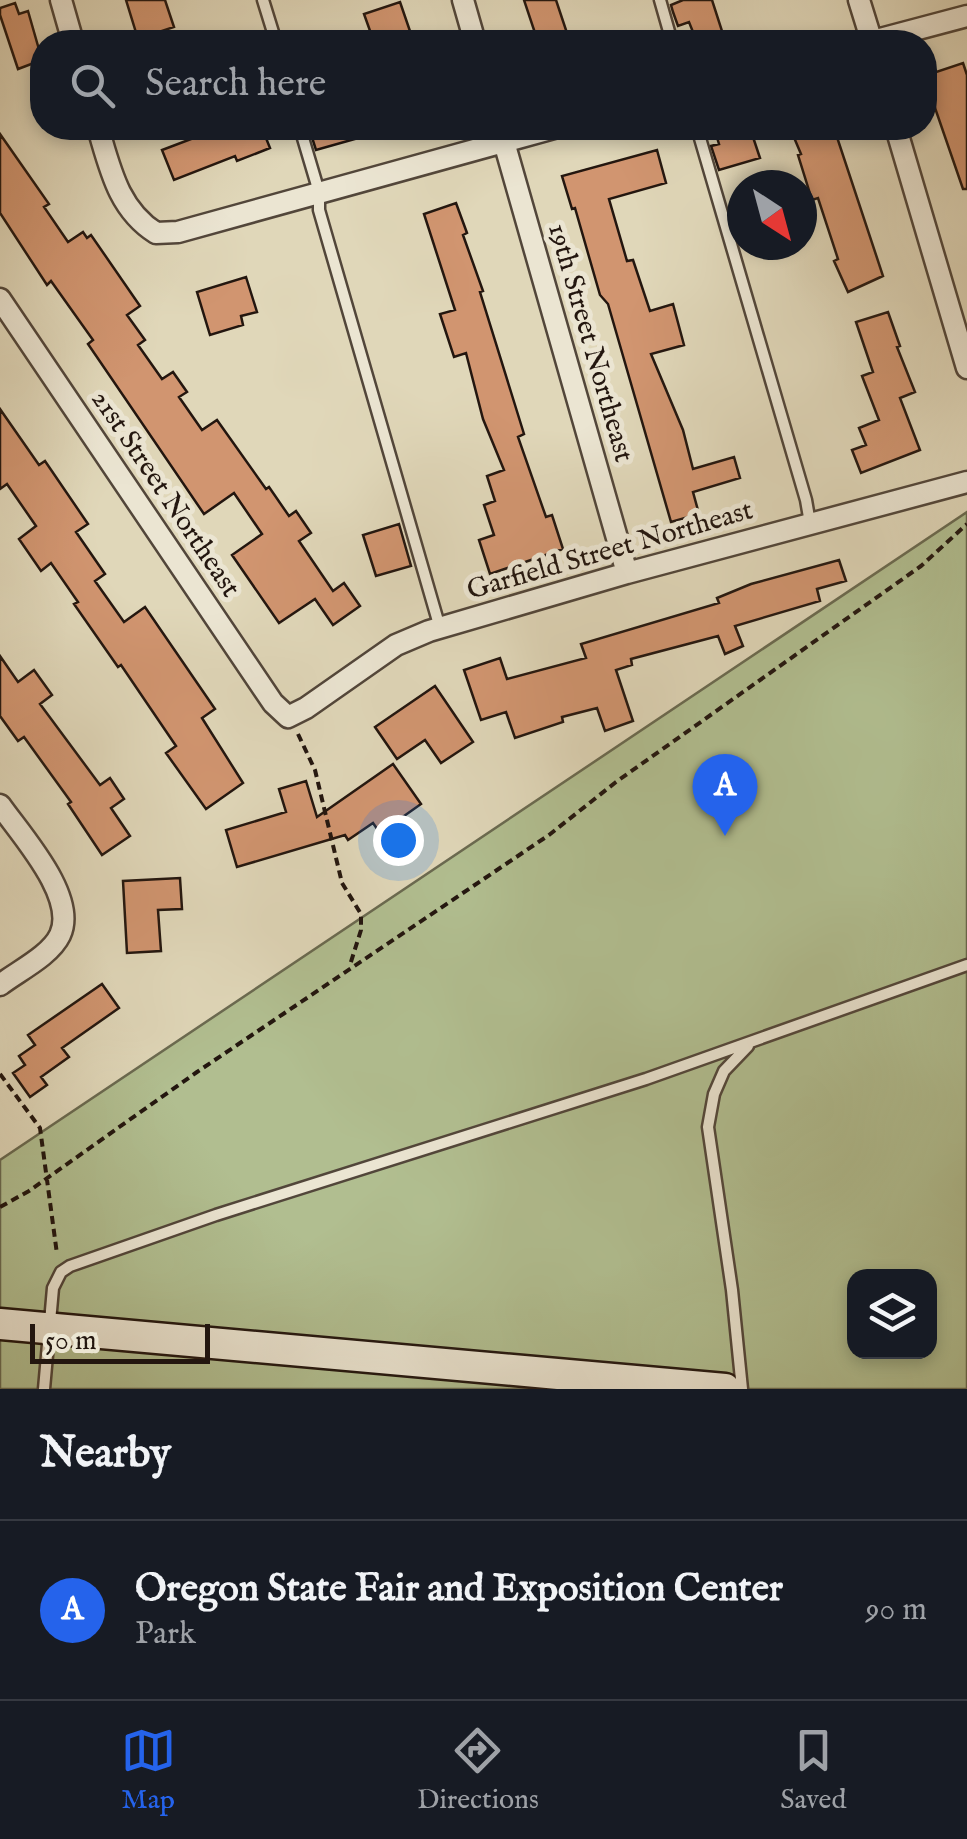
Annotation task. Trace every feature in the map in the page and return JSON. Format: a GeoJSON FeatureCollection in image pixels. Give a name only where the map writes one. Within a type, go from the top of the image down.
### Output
{"type":"FeatureCollection","features":[{"type":"Feature","properties":{"kind":"main road"},"geometry":{"type":"LineString","coordinates":[[0,1324],[725,1389]]}},
{"type":"Feature","properties":{"kind":"street"},"geometry":{"type":"LineString","coordinates":[[61,0],[70,30]]}},
{"type":"Feature","properties":{"kind":"street"},"geometry":{"type":"LineString","coordinates":[[463,0],[472,30]]}},
{"type":"Feature","properties":{"kind":"street"},"geometry":{"type":"LineString","coordinates":[[859,0],[868,30]]}},
{"type":"Feature","properties":{"kind":"street"},"geometry":{"type":"LineString","coordinates":[[915,30],[967,16]]}},
{"type":"Feature","properties":{"kind":"street"},"geometry":{"type":"LineString","coordinates":[[102,140],[128,210],[156,232],[178,232],[483,140]]}},
{"type":"Feature","properties":{"kind":"street","name":"19th Street Northeast"},"geometry":{"type":"LineString","coordinates":[[504,140],[626,573]]}},
{"type":"Feature","properties":{"kind":"street"},"geometry":{"type":"LineString","coordinates":[[900,140],[967,368]]}},
{"type":"Feature","properties":{"kind":"street","name":"21st Street Northeast"},"geometry":{"type":"LineString","coordinates":[[0,299],[273,703],[288,717]]}},
{"type":"Feature","properties":{"kind":"street","name":"Garfield Street Northeast"},"geometry":{"type":"LineString","coordinates":[[288,717],[396,646],[440,628],[626,573],[967,482]]}},
{"type":"Feature","properties":{"kind":"street"},"geometry":{"type":"LineString","coordinates":[[0,805],[48,872],[59,894],[62,915],[61,934],[46,951],[0,985]]}},
{"type":"Feature","properties":{"kind":"lane"},"geometry":{"type":"LineString","coordinates":[[263,0],[272,30]]}},
{"type":"Feature","properties":{"kind":"lane"},"geometry":{"type":"LineString","coordinates":[[660,0],[669,30]]}},
{"type":"Feature","properties":{"kind":"lane"},"geometry":{"type":"LineString","coordinates":[[304,140],[319,192],[319,210],[440,628]]}},
{"type":"Feature","properties":{"kind":"lane"},"geometry":{"type":"LineString","coordinates":[[700,140],[810,523]]}},
{"type":"Feature","properties":{"kind":"lane"},"geometry":{"type":"LineString","coordinates":[[44,1389],[53,1288],[66,1269],[216,1215],[534,1116],[967,965]]}},
{"type":"Feature","properties":{"kind":"lane"},"geometry":{"type":"LineString","coordinates":[[742,1389],[708,1127],[714,1094],[724,1071],[757,1039]]}},
{"type":"Feature","properties":{"kind":"path"},"geometry":{"type":"LineString","coordinates":[[0,1207],[548,835],[616,782],[921,566],[967,524]]}},
{"type":"Feature","properties":{"kind":"path"},"geometry":{"type":"LineString","coordinates":[[288,717],[316,770],[342,883],[361,914],[361,930],[349,968]]}},
{"type":"Feature","properties":{"kind":"path"},"geometry":{"type":"LineString","coordinates":[[0,1074],[40,1128],[56,1252],[66,1269]]}},
{"type":"Feature","properties":{"kind":"green space"},"geometry":{"type":"Polygon","coordinates":[[[967,512],[967,1389],[0,1389],[0,1160],[967,512]]]}},
{"type":"Feature","properties":{"kind":"building"},"geometry":{"type":"Polygon","coordinates":[[[126,0],[165,0],[174,27],[135,30],[126,0]]]}},
{"type":"Feature","properties":{"kind":"building"},"geometry":{"type":"Polygon","coordinates":[[[524,0],[556,0],[566,30],[534,30],[524,0]]]}},
{"type":"Feature","properties":{"kind":"building"},"geometry":{"type":"Polygon","coordinates":[[[683,0],[712,0],[722,30],[692,30],[689,22],[678,26],[671,5],[683,0]]]}},
{"type":"Feature","properties":{"kind":"building"},"geometry":{"type":"Polygon","coordinates":[[[400,2],[410,30],[370,30],[364,14],[400,2]]]}},
{"type":"Feature","properties":{"kind":"building"},"geometry":{"type":"Polygon","coordinates":[[[15,3],[19,14],[28,11],[33,30],[30,30],[30,64],[18,69],[0,8],[15,3]]]}},
{"type":"Feature","properties":{"kind":"building"},"geometry":{"type":"Polygon","coordinates":[[[963,63],[967,75],[967,189],[963,189],[937,114],[937,72],[963,63]]]}},
{"type":"Feature","properties":{"kind":"building"},"geometry":{"type":"Polygon","coordinates":[[[0,134],[49,204],[44,207],[68,242],[83,232],[87,238],[91,235],[140,306],[127,315],[145,340],[138,345],[162,379],[173,372],[187,392],[179,397],[202,430],[217,420],[266,489],[269,487],[289,516],[296,511],[311,533],[299,541],[333,591],[344,583],[360,606],[333,625],[315,599],[279,623],[232,555],[262,534],[234,493],[204,514],[88,344],[93,340],[51,281],[47,285],[0,213],[0,134]]]}},
{"type":"Feature","properties":{"kind":"building"},"geometry":{"type":"Polygon","coordinates":[[[188,140],[267,140],[270,148],[237,161],[235,156],[174,180],[162,150],[188,140]]]}},
{"type":"Feature","properties":{"kind":"building"},"geometry":{"type":"Polygon","coordinates":[[[313,140],[351,140],[316,150],[313,140]]]}},
{"type":"Feature","properties":{"kind":"building"},"geometry":{"type":"Polygon","coordinates":[[[718,140],[754,140],[760,158],[719,170],[711,146],[719,144],[718,140]]]}},
{"type":"Feature","properties":{"kind":"building"},"geometry":{"type":"Polygon","coordinates":[[[795,140],[838,140],[883,276],[848,292],[834,261],[838,259],[817,198],[817,170],[803,170],[798,155],[801,154],[795,140]]]}},
{"type":"Feature","properties":{"kind":"building"},"geometry":{"type":"Polygon","coordinates":[[[657,150],[666,183],[609,199],[627,261],[633,260],[650,311],[673,304],[684,345],[651,354],[683,430],[693,469],[734,457],[740,478],[693,492],[699,514],[671,522],[608,304],[600,295],[562,176],[657,150]]]}},
{"type":"Feature","properties":{"kind":"building"},"geometry":{"type":"Polygon","coordinates":[[[456,203],[524,434],[518,437],[546,517],[552,515],[563,549],[490,574],[479,540],[494,535],[484,505],[495,501],[487,476],[504,470],[483,419],[466,353],[454,357],[440,314],[455,310],[424,214],[456,203]]]}},
{"type":"Feature","properties":{"kind":"building"},"geometry":{"type":"Polygon","coordinates":[[[246,277],[257,312],[241,316],[243,325],[210,335],[197,292],[246,277]]]}},
{"type":"Feature","properties":{"kind":"building"},"geometry":{"type":"Polygon","coordinates":[[[888,312],[915,392],[900,398],[920,450],[861,473],[852,450],[866,445],[859,428],[879,420],[862,376],[873,372],[856,322],[888,312]]]}},
{"type":"Feature","properties":{"kind":"building"},"geometry":{"type":"Polygon","coordinates":[[[0,409],[39,465],[45,461],[88,524],[76,532],[105,574],[95,581],[124,622],[145,607],[215,709],[202,718],[243,783],[206,809],[166,753],[176,746],[74,604],[78,602],[51,563],[41,571],[19,539],[36,526],[7,484],[0,489],[0,409]]]}},
{"type":"Feature","properties":{"kind":"building"},"geometry":{"type":"Polygon","coordinates":[[[399,524],[411,566],[376,576],[363,535],[399,524]]]}},
{"type":"Feature","properties":{"kind":"building"},"geometry":{"type":"Polygon","coordinates":[[[839,560],[846,581],[817,589],[820,601],[735,626],[743,646],[725,654],[718,636],[631,659],[632,665],[616,670],[633,721],[605,731],[597,708],[562,717],[563,722],[515,738],[506,712],[481,720],[464,670],[500,658],[507,679],[586,658],[581,644],[719,603],[717,598],[751,584],[839,560]]]}},
{"type":"Feature","properties":{"kind":"building"},"geometry":{"type":"Polygon","coordinates":[[[0,656],[18,682],[34,670],[52,695],[40,704],[100,785],[110,778],[124,799],[111,808],[130,836],[102,855],[68,804],[71,802],[24,737],[18,741],[0,716],[0,656]]]}},
{"type":"Feature","properties":{"kind":"building"},"geometry":{"type":"Polygon","coordinates":[[[435,686],[473,742],[441,763],[425,740],[397,759],[375,727],[435,686]]]}},
{"type":"Feature","properties":{"kind":"building"},"geometry":{"type":"Polygon","coordinates":[[[393,764],[421,804],[380,833],[373,823],[348,840],[345,835],[237,867],[226,830],[286,812],[279,789],[306,781],[317,817],[393,764]]]}},
{"type":"Feature","properties":{"kind":"building"},"geometry":{"type":"Polygon","coordinates":[[[180,878],[182,909],[158,910],[161,951],[127,953],[123,881],[180,878]]]}},
{"type":"Feature","properties":{"kind":"building"},"geometry":{"type":"Polygon","coordinates":[[[102,984],[119,1008],[62,1048],[69,1057],[41,1077],[47,1085],[30,1097],[13,1073],[25,1065],[19,1056],[35,1045],[28,1035],[102,984]]]}},
{"type":"Feature","properties":{"kind":"place","name":"Oregon State Fair and Exposition Center"},"geometry":{"type":"Point","coordinates":[725,836]}}]}
